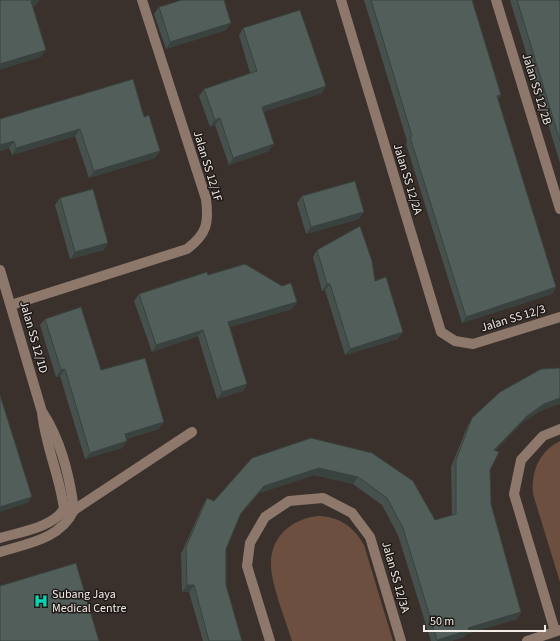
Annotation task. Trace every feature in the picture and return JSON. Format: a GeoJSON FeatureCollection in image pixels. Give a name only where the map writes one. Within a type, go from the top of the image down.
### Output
{"type":"FeatureCollection","features":[{"type":"Feature","properties":{"kind":"street","name":"Jalan SS 12/1F"},"geometry":{"type":"LineString","coordinates":[[11,305],[187,249],[198,241],[206,229],[208,215],[206,199],[142,0]]}},
{"type":"Feature","properties":{"kind":"street","name":"Jalan SS 12/2A"},"geometry":{"type":"LineString","coordinates":[[341,0],[441,332],[455,341],[473,344]]}},
{"type":"Feature","properties":{"kind":"street","name":"Jalan SS 12/2B"},"geometry":{"type":"LineString","coordinates":[[496,0],[560,209]]}},
{"type":"Feature","properties":{"kind":"street","name":"Jalan SS 12/1D"},"geometry":{"type":"LineString","coordinates":[[0,270],[42,412],[52,427],[72,496],[69,510]]}},
{"type":"Feature","properties":{"kind":"street","name":"Jalan SS 12/3"},"geometry":{"type":"LineString","coordinates":[[473,344],[560,317]]}},
{"type":"Feature","properties":{"kind":"street"},"geometry":{"type":"LineString","coordinates":[[527,641],[558,631],[514,494],[521,460],[543,436],[560,429]]}},
{"type":"Feature","properties":{"kind":"street"},"geometry":{"type":"LineString","coordinates":[[0,538],[50,522],[192,432]]}},
{"type":"Feature","properties":{"kind":"street","name":"Jalan SS 12/3A"},"geometry":{"type":"LineString","coordinates":[[270,641],[247,566],[250,543],[265,517],[289,501],[323,498],[352,513],[370,537],[400,641]]}},
{"type":"Feature","properties":{"kind":"street"},"geometry":{"type":"LineString","coordinates":[[0,552],[40,539],[56,532],[67,523],[69,510]]}},
{"type":"Feature","properties":{"kind":"shaded area"},"geometry":{"type":"Polygon","coordinates":[[[560,441],[560,582],[533,494],[533,478],[538,463],[542,457],[553,445],[560,441]]]}},
{"type":"Feature","properties":{"kind":"shaded area"},"geometry":{"type":"Polygon","coordinates":[[[319,516],[333,518],[346,524],[356,533],[364,545],[393,641],[292,641],[273,582],[271,565],[274,545],[285,530],[292,525],[309,517],[319,516]]]}},
{"type":"Feature","properties":{"kind":"building"},"geometry":{"type":"Polygon","coordinates":[[[0,0],[34,0],[31,1],[46,50],[0,64],[0,0]]]}},
{"type":"Feature","properties":{"kind":"building"},"geometry":{"type":"Polygon","coordinates":[[[182,0],[224,0],[231,23],[170,42],[159,7],[182,0]]]}},
{"type":"Feature","properties":{"kind":"building"},"geometry":{"type":"Polygon","coordinates":[[[371,0],[472,0],[501,95],[497,96],[556,287],[466,317],[410,137],[412,136],[371,0]]]}},
{"type":"Feature","properties":{"kind":"building"},"geometry":{"type":"Polygon","coordinates":[[[517,0],[560,0],[560,141],[517,0]]]}},
{"type":"Feature","properties":{"kind":"building"},"geometry":{"type":"Polygon","coordinates":[[[300,10],[326,86],[262,107],[274,144],[233,158],[220,118],[215,120],[204,89],[257,71],[243,28],[300,10]]]}},
{"type":"Feature","properties":{"kind":"building"},"geometry":{"type":"Polygon","coordinates":[[[133,79],[144,117],[149,115],[160,151],[94,171],[80,129],[16,148],[14,141],[0,145],[0,119],[133,79]]]}},
{"type":"Feature","properties":{"kind":"building"},"geometry":{"type":"Polygon","coordinates":[[[355,181],[364,212],[311,227],[302,196],[355,181]]]}},
{"type":"Feature","properties":{"kind":"building"},"geometry":{"type":"Polygon","coordinates":[[[93,189],[108,243],[75,252],[60,198],[93,189]]]}},
{"type":"Feature","properties":{"kind":"building"},"geometry":{"type":"Polygon","coordinates":[[[360,226],[372,261],[375,281],[386,277],[403,332],[350,349],[330,284],[327,284],[317,250],[360,226]]]}},
{"type":"Feature","properties":{"kind":"building"},"geometry":{"type":"Polygon","coordinates":[[[245,264],[282,286],[291,283],[297,302],[228,322],[247,384],[222,392],[203,330],[156,345],[139,294],[207,272],[208,275],[245,264]]]}},
{"type":"Feature","properties":{"kind":"building"},"geometry":{"type":"Polygon","coordinates":[[[81,307],[101,370],[145,358],[164,422],[125,434],[127,441],[90,453],[65,369],[61,370],[45,319],[81,307]]]}},
{"type":"Feature","properties":{"kind":"building"},"geometry":{"type":"Polygon","coordinates":[[[560,368],[560,398],[544,404],[527,416],[494,450],[499,452],[490,470],[491,504],[521,612],[468,628],[469,630],[437,640],[403,528],[387,498],[358,477],[319,468],[264,486],[241,513],[226,549],[226,585],[242,641],[209,641],[194,585],[187,585],[186,547],[207,498],[214,501],[252,458],[311,438],[372,453],[413,481],[435,520],[456,514],[456,460],[472,418],[500,392],[541,369],[560,368]]]}},
{"type":"Feature","properties":{"kind":"building"},"geometry":{"type":"Polygon","coordinates":[[[0,395],[32,497],[0,507],[0,395]]]}},
{"type":"Feature","properties":{"kind":"building","name":"Subang Jaya Medical Centre"},"geometry":{"type":"Polygon","coordinates":[[[76,563],[99,641],[0,641],[0,586],[76,563]]]}},
{"type":"Feature","properties":{"kind":"place","name":"Subang Jaya Medical Centre"},"geometry":{"type":"Point","coordinates":[41,601]}}]}
